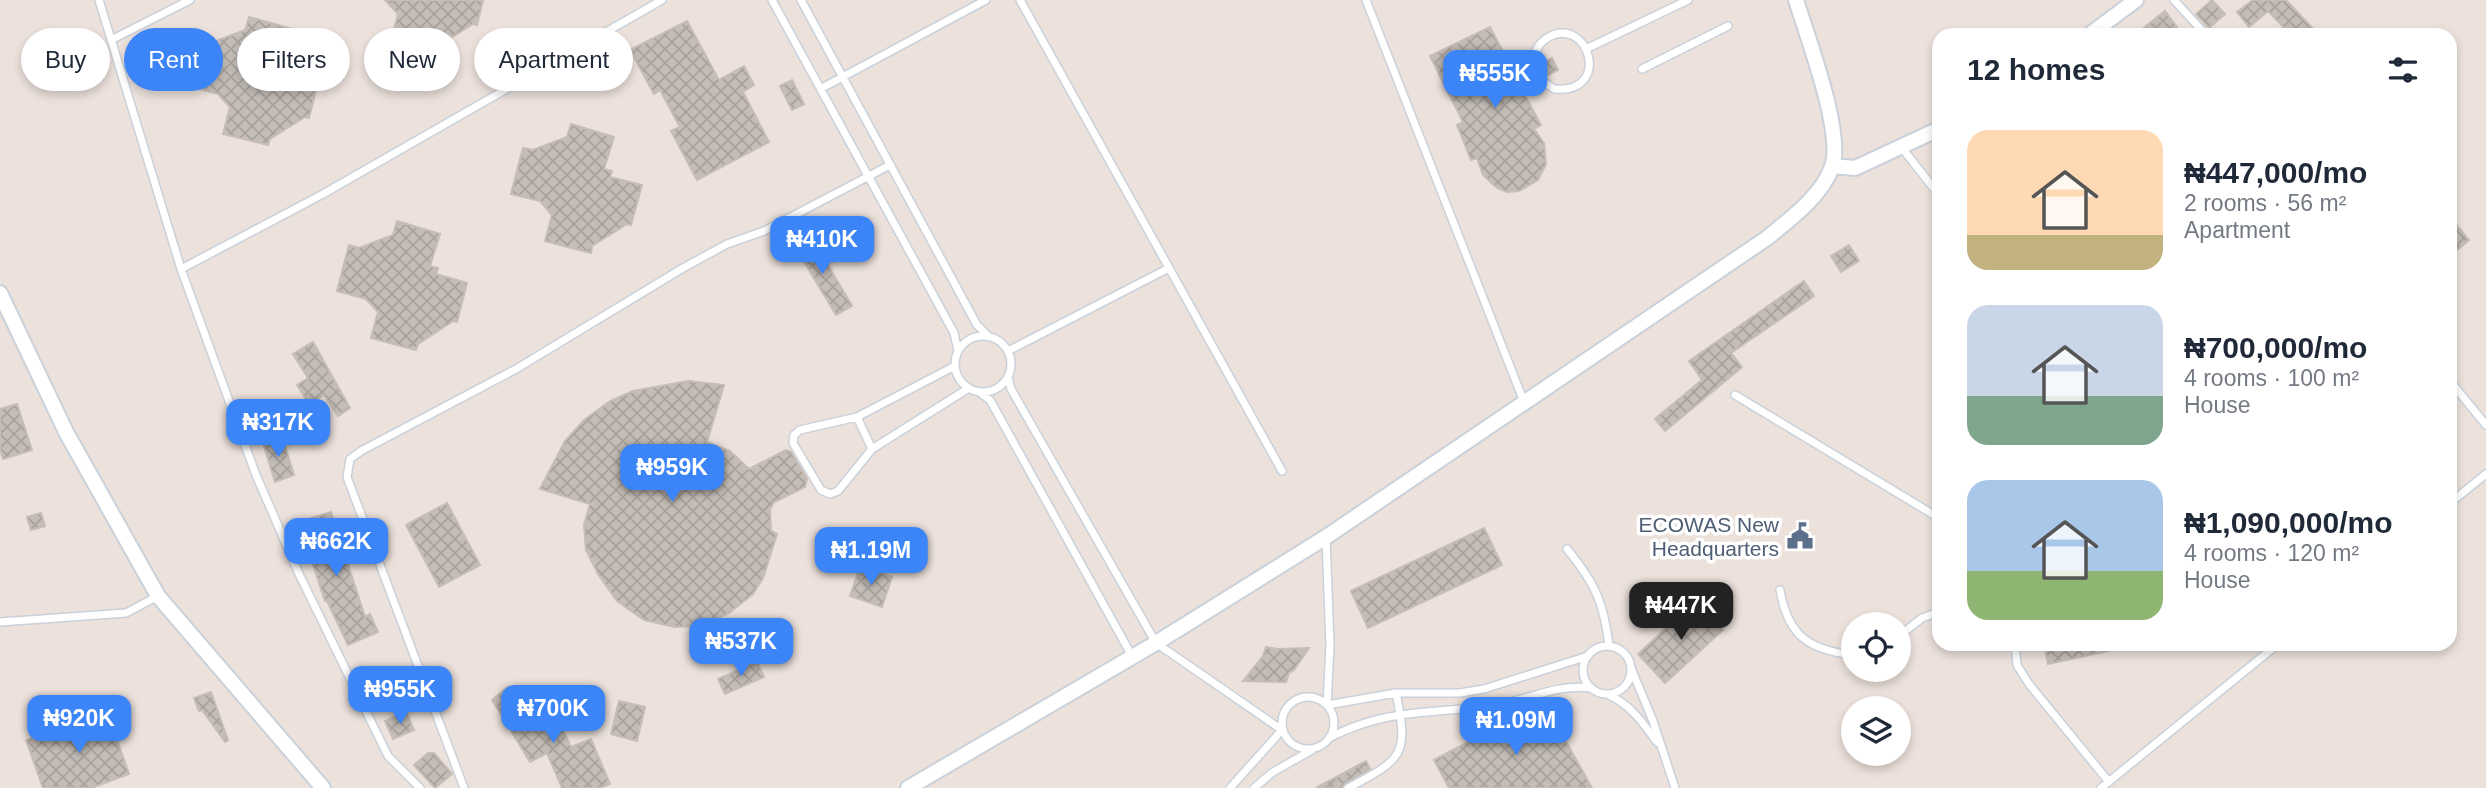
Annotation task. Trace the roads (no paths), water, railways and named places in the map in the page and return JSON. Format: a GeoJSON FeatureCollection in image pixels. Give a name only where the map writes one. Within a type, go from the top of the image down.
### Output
{"type":"FeatureCollection","features":[{"type":"Feature","properties":{"kind":"street"},"geometry":{"type":"LineString","coordinates":[[908,788],[1156,643],[1326,537],[1767,238],[1801,209],[1832,166],[1834,140],[1828,107],[1796,0]]}},
{"type":"Feature","properties":{"kind":"street"},"geometry":{"type":"LineString","coordinates":[[2098,28],[2136,0]]}},
{"type":"Feature","properties":{"kind":"street"},"geometry":{"type":"LineString","coordinates":[[1832,166],[1855,168],[1932,136]]}},
{"type":"Feature","properties":{"kind":"street"},"geometry":{"type":"LineString","coordinates":[[0,293],[66,432],[158,596],[323,788]]}},
{"type":"Feature","properties":{"kind":"lane"},"geometry":{"type":"LineString","coordinates":[[99,0],[181,269],[256,475],[299,574],[388,756],[421,788]]}},
{"type":"Feature","properties":{"kind":"lane"},"geometry":{"type":"LineString","coordinates":[[113,40],[191,0]]}},
{"type":"Feature","properties":{"kind":"lane"},"geometry":{"type":"LineString","coordinates":[[181,269],[311,201],[662,0]]}},
{"type":"Feature","properties":{"kind":"lane"},"geometry":{"type":"LineString","coordinates":[[772,0],[954,333],[958,351],[955,366],[958,377],[969,388],[990,400],[1132,656]]}},
{"type":"Feature","properties":{"kind":"lane"},"geometry":{"type":"LineString","coordinates":[[802,0],[977,325],[1009,351],[1011,389],[1156,643],[1282,730],[1296,747],[1312,750]]}},
{"type":"Feature","properties":{"kind":"lane"},"geometry":{"type":"LineString","coordinates":[[822,88],[986,0]]}},
{"type":"Feature","properties":{"kind":"lane"},"geometry":{"type":"LineString","coordinates":[[1020,0],[1282,471]]}},
{"type":"Feature","properties":{"kind":"lane"},"geometry":{"type":"LineString","coordinates":[[1366,0],[1524,402]]}},
{"type":"Feature","properties":{"kind":"lane"},"geometry":{"type":"LineString","coordinates":[[1586,49],[1688,0]]}},
{"type":"Feature","properties":{"kind":"lane"},"geometry":{"type":"LineString","coordinates":[[2174,0],[2200,28]]}},
{"type":"Feature","properties":{"kind":"lane"},"geometry":{"type":"LineString","coordinates":[[1642,69],[1728,26]]}},
{"type":"Feature","properties":{"kind":"lane"},"geometry":{"type":"LineString","coordinates":[[1534,67],[1535,52],[1539,44],[1555,35],[1573,36],[1586,49],[1590,67],[1581,83],[1572,88],[1554,89],[1540,79]]}},
{"type":"Feature","properties":{"kind":"lane"},"geometry":{"type":"LineString","coordinates":[[1902,148],[1932,186]]}},
{"type":"Feature","properties":{"kind":"lane"},"geometry":{"type":"LineString","coordinates":[[464,788],[347,477],[350,460],[361,451],[516,369],[683,268],[727,244],[764,231],[890,165]]}},
{"type":"Feature","properties":{"kind":"lane"},"geometry":{"type":"LineString","coordinates":[[1009,351],[1169,268]]}},
{"type":"Feature","properties":{"kind":"lane"},"geometry":{"type":"LineString","coordinates":[[958,351],[970,339],[988,336]]}},
{"type":"Feature","properties":{"kind":"lane"},"geometry":{"type":"LineString","coordinates":[[955,366],[857,417],[800,430],[794,435],[793,443],[821,490],[830,494],[838,491],[872,449],[969,388]]}},
{"type":"Feature","properties":{"kind":"lane"},"geometry":{"type":"LineString","coordinates":[[979,392],[996,389],[1009,377]]}},
{"type":"Feature","properties":{"kind":"lane"},"geometry":{"type":"LineString","coordinates":[[2457,390],[2486,425]]}},
{"type":"Feature","properties":{"kind":"lane"},"geometry":{"type":"LineString","coordinates":[[1735,395],[1932,515]]}},
{"type":"Feature","properties":{"kind":"lane"},"geometry":{"type":"LineString","coordinates":[[857,417],[872,449]]}},
{"type":"Feature","properties":{"kind":"lane"},"geometry":{"type":"LineString","coordinates":[[2457,497],[2486,474]]}},
{"type":"Feature","properties":{"kind":"lane"},"geometry":{"type":"LineString","coordinates":[[1326,537],[1330,645],[1327,705],[1335,720],[1331,737]]}},
{"type":"Feature","properties":{"kind":"lane"},"geometry":{"type":"LineString","coordinates":[[1567,549],[1588,574],[1600,599],[1609,646]]}},
{"type":"Feature","properties":{"kind":"lane"},"geometry":{"type":"LineString","coordinates":[[1780,590],[1788,621],[1804,640],[1828,653],[1841,654]]}},
{"type":"Feature","properties":{"kind":"lane"},"geometry":{"type":"LineString","coordinates":[[0,622],[116,615],[126,613],[158,596]]}},
{"type":"Feature","properties":{"kind":"lane"},"geometry":{"type":"LineString","coordinates":[[1911,627],[1932,614]]}},
{"type":"Feature","properties":{"kind":"lane"},"geometry":{"type":"LineString","coordinates":[[1230,788],[1282,730],[1284,713],[1295,700],[1312,697],[1327,705],[1396,693],[1460,693],[1484,689],[1588,656],[1601,647],[1609,646],[1624,653],[1631,667],[1675,788]]}},
{"type":"Feature","properties":{"kind":"lane"},"geometry":{"type":"LineString","coordinates":[[2016,651],[2017,666],[2029,684],[2109,782]]}},
{"type":"Feature","properties":{"kind":"lane"},"geometry":{"type":"LineString","coordinates":[[2101,788],[2269,651]]}},
{"type":"Feature","properties":{"kind":"lane"},"geometry":{"type":"LineString","coordinates":[[1588,656],[1584,676],[1591,688]]}},
{"type":"Feature","properties":{"kind":"lane"},"geometry":{"type":"LineString","coordinates":[[1607,694],[1623,689],[1631,675],[1631,667]]}},
{"type":"Feature","properties":{"kind":"lane"},"geometry":{"type":"LineString","coordinates":[[1254,788],[1273,772],[1331,737],[1368,719],[1401,713],[1504,704],[1561,687],[1591,688],[1624,702],[1639,716],[1661,748]]}},
{"type":"Feature","properties":{"kind":"lane"},"geometry":{"type":"LineString","coordinates":[[1348,788],[1395,758],[1405,734],[1396,693]]}},
{"type":"Feature","properties":{"kind":"lane"},"geometry":{"type":"LineString","coordinates":[[1237,780],[1243,788]]}},
{"type":"Feature","properties":{"kind":"place","name":"ECOWAS New Headquarters"},"geometry":{"type":"Point","coordinates":[1800,536]}}]}
